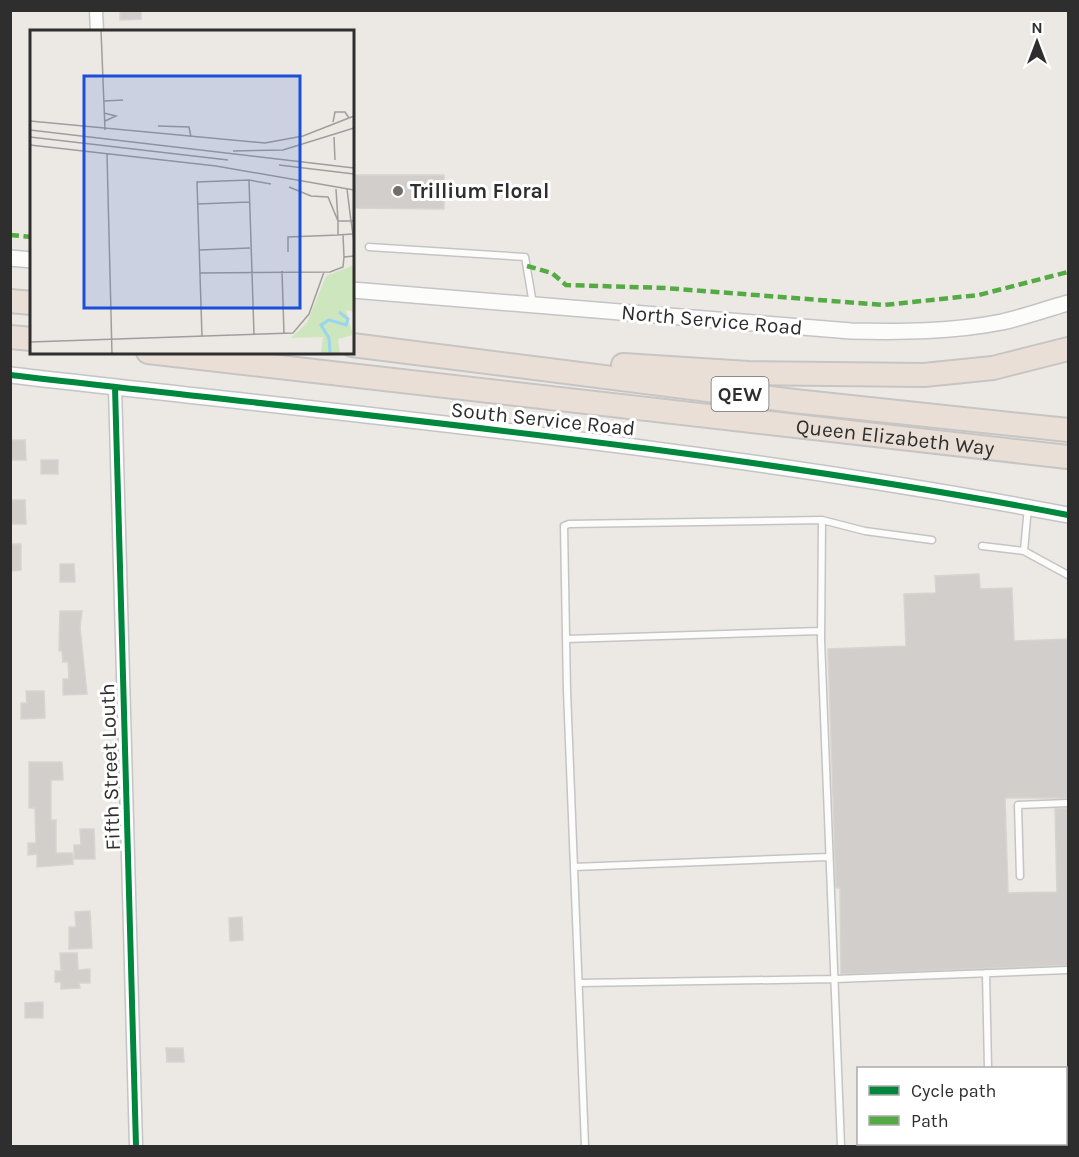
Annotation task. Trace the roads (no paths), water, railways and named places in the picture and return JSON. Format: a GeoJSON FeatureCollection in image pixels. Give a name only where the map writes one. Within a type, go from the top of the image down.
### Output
{"type":"FeatureCollection","features":[{"type":"Feature","properties":{"kind":"highway"},"geometry":{"type":"LineString","coordinates":[[10,301],[30,303]]}},
{"type":"Feature","properties":{"kind":"highway"},"geometry":{"type":"LineString","coordinates":[[10,337],[30,339]]}},
{"type":"Feature","properties":{"kind":"highway","name":"Queen Elizabeth Way"},"geometry":{"type":"LineString","coordinates":[[354,345],[794,401],[1068,430]]}},
{"type":"Feature","properties":{"kind":"highway"},"geometry":{"type":"LineString","coordinates":[[413,352],[748,373],[924,375],[993,368],[1068,350]]}},
{"type":"Feature","properties":{"kind":"highway","name":"Queen Elizabeth Way"},"geometry":{"type":"LineString","coordinates":[[166,354],[1068,457]]}},
{"type":"Feature","properties":{"kind":"street"},"geometry":{"type":"LineString","coordinates":[[96,10],[97,30]]}},
{"type":"Feature","properties":{"kind":"street"},"geometry":{"type":"LineString","coordinates":[[10,258],[30,260]]}},
{"type":"Feature","properties":{"kind":"street","name":"North Service Road"},"geometry":{"type":"LineString","coordinates":[[354,290],[851,331],[905,332],[959,329],[1003,321],[1068,303]]}},
{"type":"Feature","properties":{"kind":"street","name":"South Service Road"},"geometry":{"type":"LineString","coordinates":[[10,375],[661,448],[952,492],[1068,515]]}},
{"type":"Feature","properties":{"kind":"street","name":"Fifth Street Louth"},"geometry":{"type":"LineString","coordinates":[[115,387],[136,1146]]}},
{"type":"Feature","properties":{"kind":"lane"},"geometry":{"type":"LineString","coordinates":[[369,247],[525,257],[533,305]]}},
{"type":"Feature","properties":{"kind":"lane"},"geometry":{"type":"LineString","coordinates":[[1024,551],[1028,507]]}},
{"type":"Feature","properties":{"kind":"lane"},"geometry":{"type":"LineString","coordinates":[[822,520],[821,631],[828,858],[836,979],[841,1146]]}},
{"type":"Feature","properties":{"kind":"lane"},"geometry":{"type":"LineString","coordinates":[[585,1146],[573,867],[564,526],[569,524],[822,520],[865,531],[932,540]]}},
{"type":"Feature","properties":{"kind":"lane"},"geometry":{"type":"LineString","coordinates":[[982,546],[1024,551],[1068,575]]}},
{"type":"Feature","properties":{"kind":"lane"},"geometry":{"type":"LineString","coordinates":[[566,639],[821,631]]}},
{"type":"Feature","properties":{"kind":"lane"},"geometry":{"type":"LineString","coordinates":[[1020,876],[1018,805],[1068,803]]}},
{"type":"Feature","properties":{"kind":"lane"},"geometry":{"type":"LineString","coordinates":[[573,867],[828,858]]}},
{"type":"Feature","properties":{"kind":"lane"},"geometry":{"type":"LineString","coordinates":[[579,983],[836,979],[1068,970]]}},
{"type":"Feature","properties":{"kind":"lane"},"geometry":{"type":"LineString","coordinates":[[986,973],[988,1067]]}},
{"type":"Feature","properties":{"kind":"place","name":"Trillium Floral"},"geometry":{"type":"Point","coordinates":[398,191]}}]}
